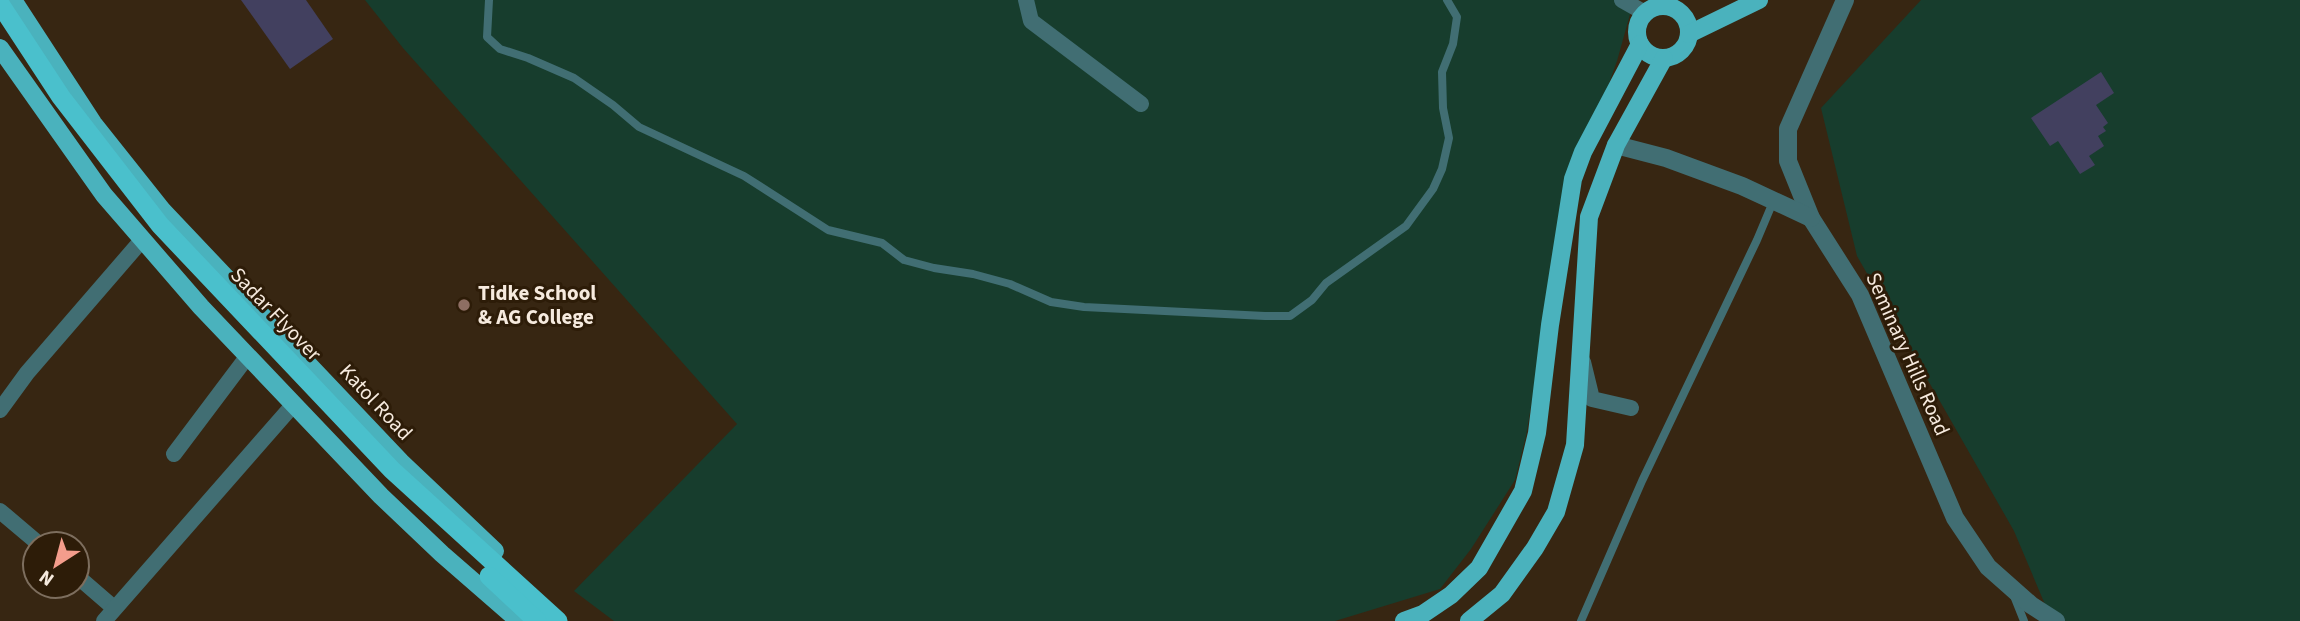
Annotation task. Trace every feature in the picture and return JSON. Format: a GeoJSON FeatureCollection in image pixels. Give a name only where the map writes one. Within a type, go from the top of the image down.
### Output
{"type":"FeatureCollection","features":[{"type":"Feature","properties":{"kind":"highway","name":"Sadar Flyover"},"geometry":{"type":"LineString","coordinates":[[0,4],[61,97],[160,225],[530,614]]}},
{"type":"Feature","properties":{"kind":"highway","name":"Sadar Flyover"},"geometry":{"type":"LineString","coordinates":[[0,23],[69,122],[153,230],[387,479],[530,614],[558,621]]}},
{"type":"Feature","properties":{"kind":"main road","name":"Katol Road"},"geometry":{"type":"LineString","coordinates":[[13,0],[93,123],[163,211],[401,462],[568,621]]}},
{"type":"Feature","properties":{"kind":"main road"},"geometry":{"type":"LineString","coordinates":[[1689,34],[1759,0]]}},
{"type":"Feature","properties":{"kind":"main road"},"geometry":{"type":"LineString","coordinates":[[1655,6],[1675,10],[1686,20],[1689,34],[1685,46],[1676,54],[1664,58],[1650,55],[1640,44],[1637,33],[1639,22],[1655,6]]}},
{"type":"Feature","properties":{"kind":"main road"},"geometry":{"type":"LineString","coordinates":[[1404,621],[1423,614],[1451,595],[1479,568],[1523,491],[1537,433],[1550,325],[1573,178],[1583,152],[1640,44]]}},
{"type":"Feature","properties":{"kind":"main road"},"geometry":{"type":"LineString","coordinates":[[0,48],[104,195],[247,357],[381,496],[442,554],[530,614]]}},
{"type":"Feature","properties":{"kind":"main road"},"geometry":{"type":"LineString","coordinates":[[1469,621],[1502,594],[1535,548],[1556,512],[1575,445],[1589,218],[1616,145],[1664,58]]}},
{"type":"Feature","properties":{"kind":"street"},"geometry":{"type":"LineString","coordinates":[[1026,0],[1031,22],[1142,104]]}},
{"type":"Feature","properties":{"kind":"street"},"geometry":{"type":"LineString","coordinates":[[1622,0],[1655,6]]}},
{"type":"Feature","properties":{"kind":"street","name":"Seminary Hills Road"},"geometry":{"type":"LineString","coordinates":[[1845,0],[1788,129],[1788,161],[1811,218],[1860,295],[1955,518],[1988,568],[2031,605],[2056,621]]}},
{"type":"Feature","properties":{"kind":"street"},"geometry":{"type":"LineString","coordinates":[[1616,145],[1666,158],[1742,186],[1811,218]]}},
{"type":"Feature","properties":{"kind":"street"},"geometry":{"type":"LineString","coordinates":[[0,410],[27,373],[142,240]]}},
{"type":"Feature","properties":{"kind":"street"},"geometry":{"type":"LineString","coordinates":[[1581,352],[1592,399],[1631,408]]}},
{"type":"Feature","properties":{"kind":"street"},"geometry":{"type":"LineString","coordinates":[[174,454],[247,357]]}},
{"type":"Feature","properties":{"kind":"street"},"geometry":{"type":"LineString","coordinates":[[91,593],[109,614],[294,404]]}},
{"type":"Feature","properties":{"kind":"street"},"geometry":{"type":"LineString","coordinates":[[0,511],[22,530]]}},
{"type":"Feature","properties":{"kind":"lane"},"geometry":{"type":"LineString","coordinates":[[489,0],[486,37],[500,49],[574,78],[639,127],[744,176],[828,230],[882,243],[904,260],[998,281],[1051,302],[1119,309],[1290,316],[1312,300],[1326,283],[1406,226],[1433,189],[1442,169],[1449,138],[1443,108],[1442,72],[1453,44],[1457,17],[1447,0]]}},
{"type":"Feature","properties":{"kind":"lane"},"geometry":{"type":"LineString","coordinates":[[1581,621],[1642,481],[1773,202]]}},
{"type":"Feature","properties":{"kind":"lane"},"geometry":{"type":"LineString","coordinates":[[2010,587],[2024,621]]}},
{"type":"Feature","properties":{"kind":"green space"},"geometry":{"type":"Polygon","coordinates":[[[365,0],[1634,0],[1617,61],[1564,209],[1526,436],[1515,480],[1471,549],[1440,589],[1335,621],[614,621],[574,591],[737,424],[403,48],[365,0]]]}},
{"type":"Feature","properties":{"kind":"green space"},"geometry":{"type":"Polygon","coordinates":[[[1921,0],[2300,0],[2300,621],[2052,621],[2014,531],[1857,256],[1821,108],[1921,0]]]}},
{"type":"Feature","properties":{"kind":"building"},"geometry":{"type":"Polygon","coordinates":[[[241,0],[306,0],[333,39],[290,69],[241,0]]]}},
{"type":"Feature","properties":{"kind":"building"},"geometry":{"type":"Polygon","coordinates":[[[2101,72],[2114,93],[2096,105],[2108,123],[2103,127],[2106,131],[2098,136],[2104,146],[2089,156],[2095,165],[2080,174],[2058,141],[2050,146],[2031,118],[2101,72]]]}},
{"type":"Feature","properties":{"kind":"place","name":"Tidke School & AG College"},"geometry":{"type":"Point","coordinates":[464,305]}}]}
